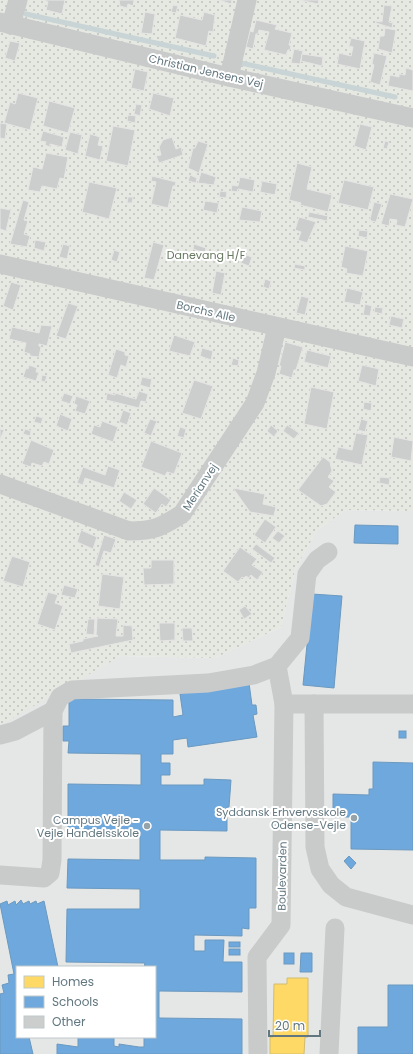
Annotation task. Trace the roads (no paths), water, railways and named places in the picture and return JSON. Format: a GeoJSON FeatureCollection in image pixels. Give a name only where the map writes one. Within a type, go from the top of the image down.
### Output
{"type":"FeatureCollection","features":[{"type":"Feature","properties":{"kind":"street"},"geometry":{"type":"LineString","coordinates":[[6,24],[18,0]]}},
{"type":"Feature","properties":{"kind":"street"},"geometry":{"type":"LineString","coordinates":[[229,77],[247,0]]}},
{"type":"Feature","properties":{"kind":"street","name":"Christian Jensens Vej"},"geometry":{"type":"LineString","coordinates":[[6,24],[229,77],[413,118]]}},
{"type":"Feature","properties":{"kind":"street","name":"Borchs Alle"},"geometry":{"type":"LineString","coordinates":[[0,264],[413,357]]}},
{"type":"Feature","properties":{"kind":"street","name":"Merianvej"},"geometry":{"type":"LineString","coordinates":[[0,484],[129,531],[149,531],[164,526],[182,514],[255,403],[266,373],[277,327]]}},
{"type":"Feature","properties":{"kind":"street"},"geometry":{"type":"LineString","coordinates":[[0,875],[44,878],[50,873],[52,860],[53,712],[60,697],[72,690],[208,683],[254,675],[278,666],[300,638],[307,574],[317,560],[328,552]]}},
{"type":"Feature","properties":{"kind":"street","name":"Boulevarden"},"geometry":{"type":"LineString","coordinates":[[258,1054],[257,957],[281,924],[284,704],[278,666]]}},
{"type":"Feature","properties":{"kind":"street"},"geometry":{"type":"LineString","coordinates":[[284,704],[413,704]]}},
{"type":"Feature","properties":{"kind":"street"},"geometry":{"type":"LineString","coordinates":[[314,704],[314,847],[320,869],[331,885],[346,897],[413,915]]}},
{"type":"Feature","properties":{"kind":"street"},"geometry":{"type":"LineString","coordinates":[[0,735],[15,731],[53,712]]}},
{"type":"Feature","properties":{"kind":"street"},"geometry":{"type":"LineString","coordinates":[[329,1054],[335,928]]}},
{"type":"Feature","properties":{"kind":"waterway"},"geometry":{"type":"LineString","coordinates":[[26,14],[214,56]]}},
{"type":"Feature","properties":{"kind":"waterway"},"geometry":{"type":"LineString","coordinates":[[241,63],[395,97]]}},
{"type":"Feature","properties":{"kind":"place","name":"Syddansk Erhvervsskole Odense-Vejle"},"geometry":{"type":"Point","coordinates":[354,818]}},
{"type":"Feature","properties":{"kind":"place","name":"Campus Vejle - Vejle Handelsskole"},"geometry":{"type":"Point","coordinates":[147,826]}},
{"type":"Feature","properties":{"kind":"park label","name":"Danevang H/F"},"geometry":{"type":"Point","coordinates":[206,255]}}]}
